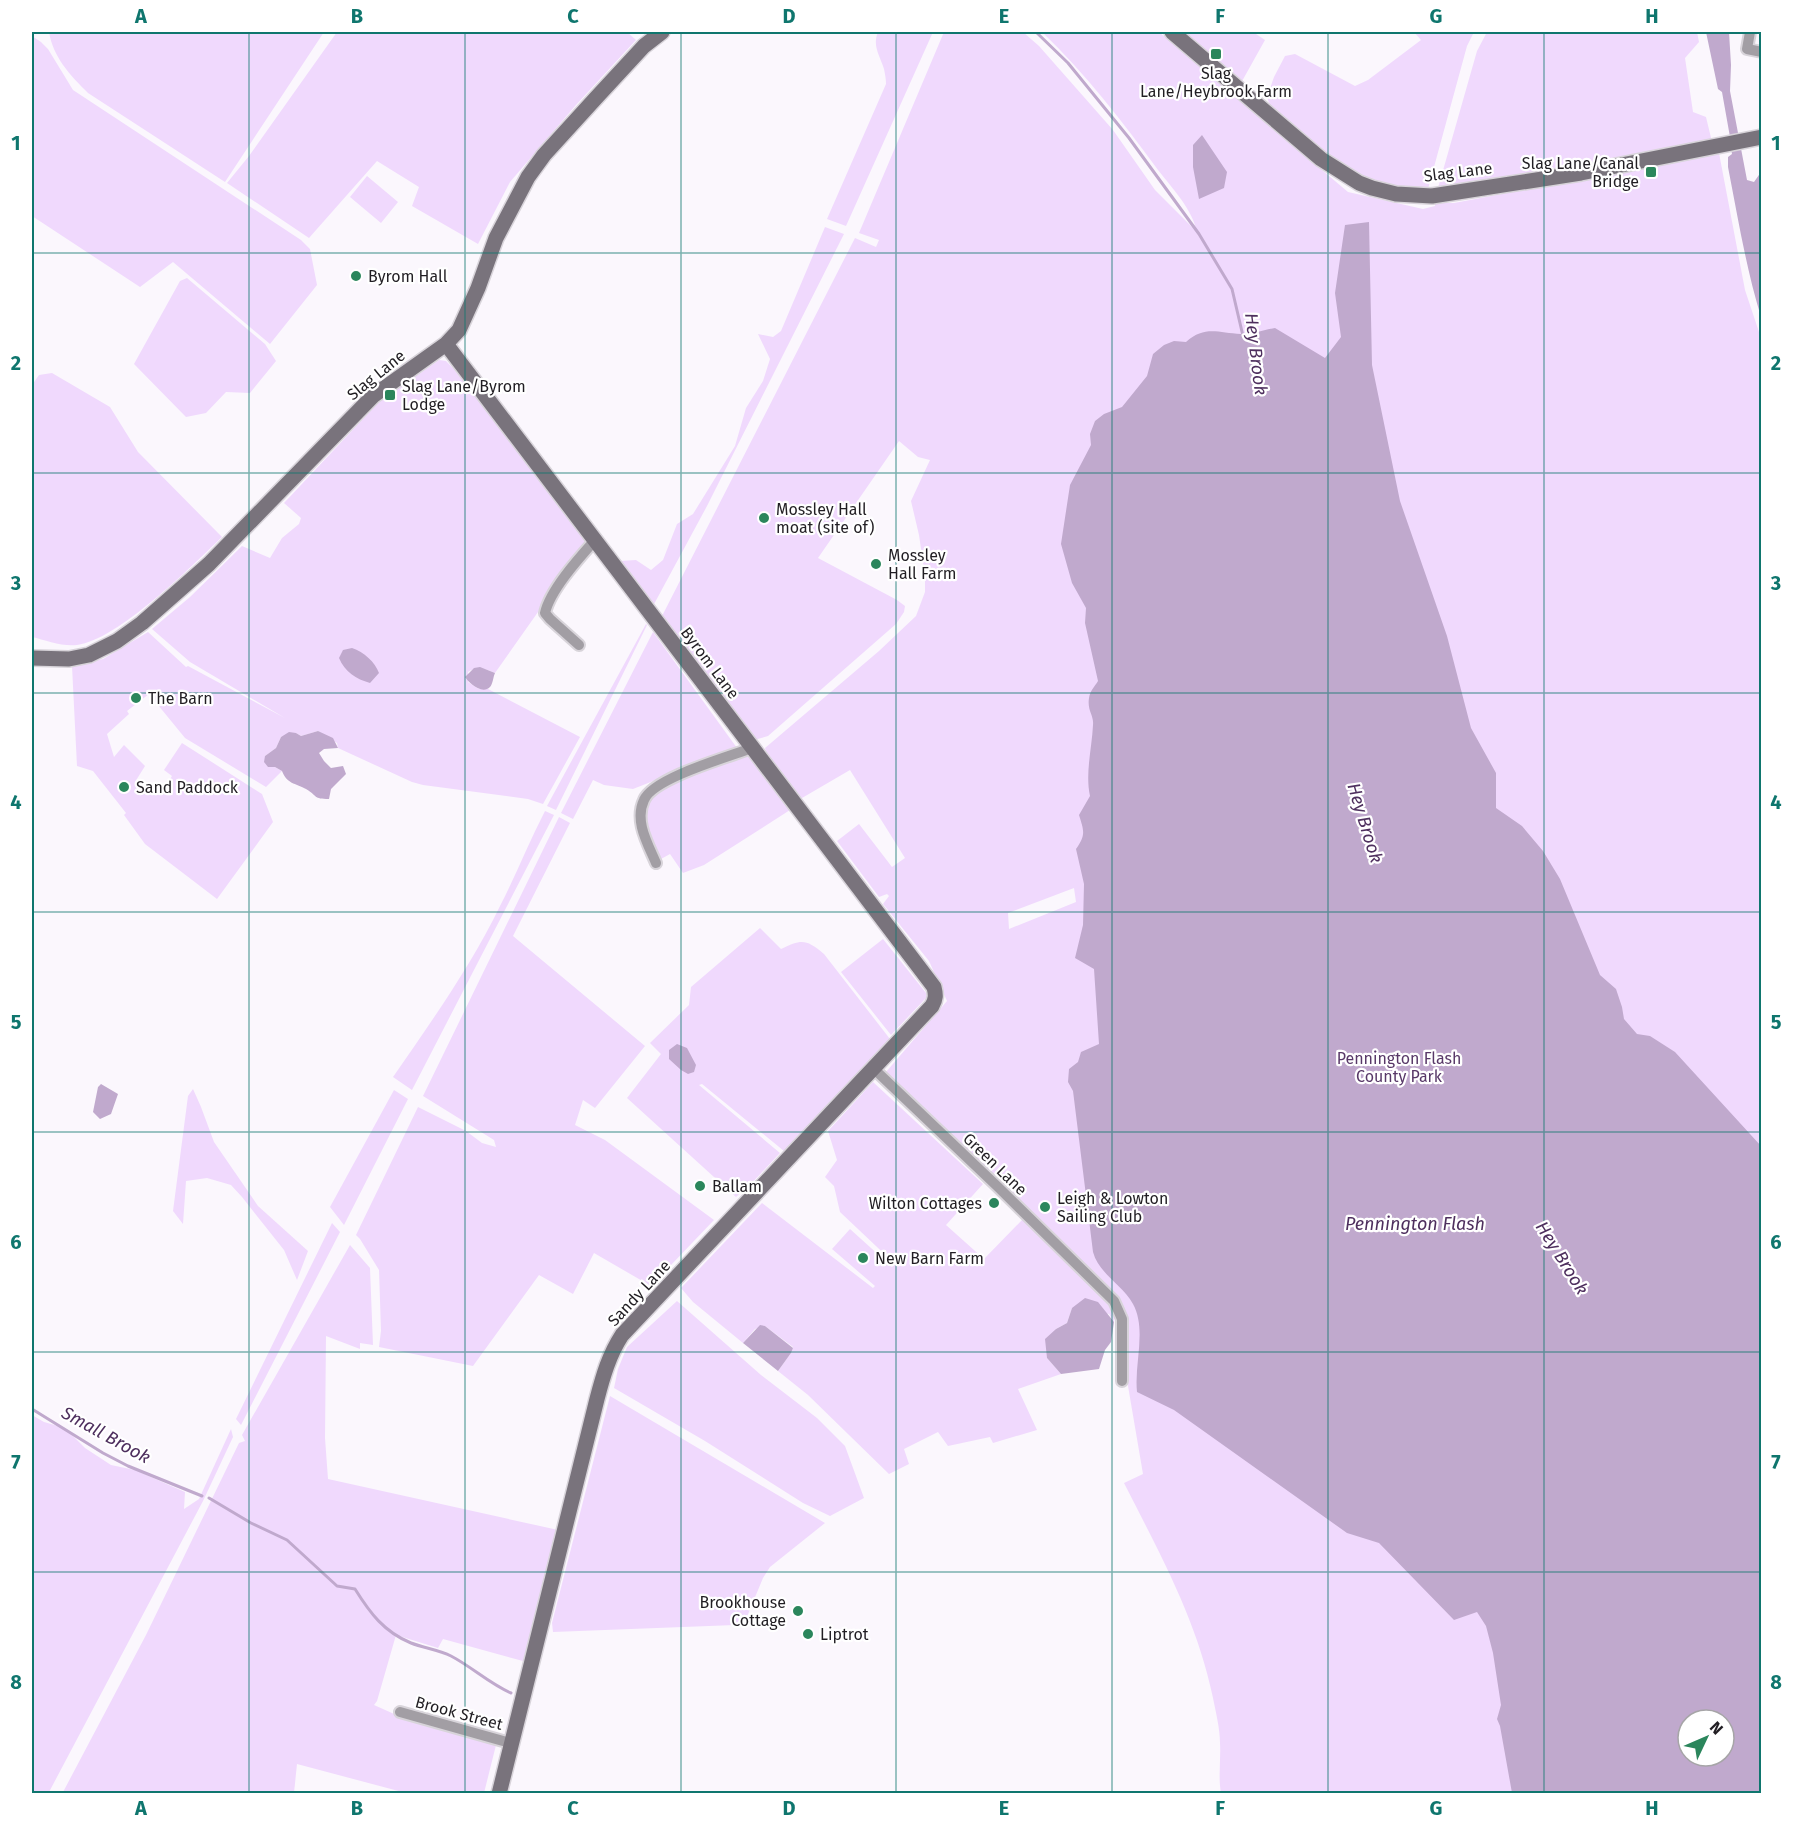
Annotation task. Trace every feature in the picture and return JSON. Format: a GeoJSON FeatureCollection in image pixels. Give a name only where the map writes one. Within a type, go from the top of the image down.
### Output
{"type":"FeatureCollection","features":[{"type":"Feature","properties":{"kind":"street","name":"Slag Lane"},"geometry":{"type":"LineString","coordinates":[[32,657],[69,659],[89,655],[117,641],[142,623],[209,564],[373,396],[446,344],[459,330],[478,288],[496,238],[516,198],[544,154],[645,46],[662,32]]}},
{"type":"Feature","properties":{"kind":"street","name":"Slag Lane"},"geometry":{"type":"LineString","coordinates":[[1172,32],[1322,159],[1359,183],[1396,194],[1432,196],[1569,175],[1754,139]]}},
{"type":"Feature","properties":{"kind":"street"},"geometry":{"type":"LineString","coordinates":[[1750,32],[1746,49],[1761,52]]}},
{"type":"Feature","properties":{"kind":"street","name":"Byrom Lane"},"geometry":{"type":"LineString","coordinates":[[446,344],[934,987],[936,1000],[932,1006]]}},
{"type":"Feature","properties":{"kind":"street"},"geometry":{"type":"LineString","coordinates":[[579,645],[545,613],[566,574],[595,540]]}},
{"type":"Feature","properties":{"kind":"street"},"geometry":{"type":"LineString","coordinates":[[656,863],[643,833],[641,817],[643,801],[650,791],[670,779],[752,748]]}},
{"type":"Feature","properties":{"kind":"street","name":"Sandy Lane"},"geometry":{"type":"LineString","coordinates":[[499,1794],[597,1399],[608,1359],[614,1347],[622,1335],[932,1006]]}},
{"type":"Feature","properties":{"kind":"street","name":"Green Lane"},"geometry":{"type":"LineString","coordinates":[[873,1068],[1114,1301],[1122,1319],[1122,1381]]}},
{"type":"Feature","properties":{"kind":"street","name":"Brook Street"},"geometry":{"type":"LineString","coordinates":[[400,1712],[510,1743]]}},
{"type":"Feature","properties":{"kind":"green space"},"geometry":{"type":"Polygon","coordinates":[[[49,32],[324,32],[225,182],[88,93],[58,58],[49,32]]]}},
{"type":"Feature","properties":{"kind":"green space"},"geometry":{"type":"Polygon","coordinates":[[[337,32],[627,32],[636,40],[510,182],[478,244],[412,206],[419,187],[377,161],[309,238],[227,183],[249,156],[337,32]]]}},
{"type":"Feature","properties":{"kind":"green space"},"geometry":{"type":"Polygon","coordinates":[[[878,32],[933,32],[846,226],[827,219],[886,84],[884,69],[876,46],[878,32]]]}},
{"type":"Feature","properties":{"kind":"green space","name":"Pennington Flash County Park"},"geometry":{"type":"Polygon","coordinates":[[[944,32],[1023,32],[1039,46],[1113,130],[1155,190],[1197,232],[1191,215],[1181,200],[1131,134],[1089,81],[1042,32],[1159,32],[1348,192],[1423,209],[1435,206],[1435,203],[1454,203],[1719,153],[1745,290],[1762,341],[1761,1793],[1221,1793],[1219,1727],[1206,1669],[1176,1588],[1124,1483],[1143,1474],[1128,1386],[1128,1322],[1118,1298],[886,1072],[947,1001],[929,961],[883,904],[889,896],[887,894],[879,897],[837,841],[859,824],[892,867],[905,858],[850,770],[802,798],[775,768],[765,748],[879,651],[916,616],[925,592],[925,576],[911,501],[930,460],[918,457],[899,441],[818,558],[897,600],[905,606],[904,612],[896,624],[768,736],[754,740],[661,618],[855,238],[876,247],[879,240],[859,233],[944,32]],[[1074,888],[1008,913],[1009,929],[1076,902],[1074,888]]]}},
{"type":"Feature","properties":{"kind":"green space"},"geometry":{"type":"Polygon","coordinates":[[[1180,32],[1253,32],[1265,40],[1241,83],[1180,32]]]}},
{"type":"Feature","properties":{"kind":"green space"},"geometry":{"type":"Polygon","coordinates":[[[1414,32],[1474,32],[1467,46],[1428,189],[1393,188],[1366,179],[1337,162],[1270,106],[1267,97],[1285,56],[1295,54],[1355,86],[1368,80],[1421,40],[1414,32]]]}},
{"type":"Feature","properties":{"kind":"green space"},"geometry":{"type":"Polygon","coordinates":[[[1487,32],[1697,32],[1699,42],[1685,58],[1693,112],[1706,117],[1712,142],[1510,182],[1438,188],[1477,51],[1487,32]]]}},
{"type":"Feature","properties":{"kind":"green space"},"geometry":{"type":"Polygon","coordinates":[[[32,36],[48,49],[73,90],[301,240],[310,249],[317,285],[270,344],[173,262],[140,287],[32,216],[32,36]]]}},
{"type":"Feature","properties":{"kind":"green space"},"geometry":{"type":"Polygon","coordinates":[[[367,176],[398,202],[381,223],[350,197],[367,176]]]}},
{"type":"Feature","properties":{"kind":"green space"},"geometry":{"type":"Polygon","coordinates":[[[825,227],[844,234],[707,506],[653,606],[620,561],[636,560],[651,570],[663,560],[677,524],[693,514],[735,446],[746,408],[763,381],[770,359],[758,334],[773,337],[781,331],[825,227]]]}},
{"type":"Feature","properties":{"kind":"green space"},"geometry":{"type":"Polygon","coordinates":[[[187,278],[265,344],[276,361],[250,393],[226,392],[206,413],[186,417],[134,364],[180,281],[187,278]]]}},
{"type":"Feature","properties":{"kind":"green space"},"geometry":{"type":"Polygon","coordinates":[[[439,360],[446,361],[453,368],[587,541],[547,591],[538,612],[495,673],[482,669],[472,670],[468,672],[468,682],[479,689],[488,689],[580,737],[543,804],[528,799],[412,782],[338,748],[337,743],[318,731],[301,736],[296,733],[281,737],[276,748],[265,756],[282,771],[266,787],[185,738],[149,694],[127,711],[129,714],[107,734],[114,757],[124,745],[145,766],[135,782],[150,792],[153,790],[162,792],[172,776],[164,770],[182,743],[262,794],[273,822],[217,899],[145,844],[124,815],[126,813],[93,771],[77,766],[72,666],[103,659],[148,632],[186,667],[188,666],[285,718],[190,662],[152,629],[190,597],[242,546],[270,558],[282,538],[299,524],[301,518],[284,503],[378,403],[439,360]]]}},
{"type":"Feature","properties":{"kind":"green space"},"geometry":{"type":"Polygon","coordinates":[[[52,373],[110,407],[138,452],[222,537],[174,583],[133,616],[94,640],[77,645],[60,644],[32,637],[32,385],[39,375],[52,373]]]}},
{"type":"Feature","properties":{"kind":"green space"},"geometry":{"type":"Polygon","coordinates":[[[646,624],[556,810],[547,806],[646,624]]]}},
{"type":"Feature","properties":{"kind":"green space"},"geometry":{"type":"Polygon","coordinates":[[[653,632],[737,748],[633,789],[604,785],[593,780],[573,819],[561,813],[653,632]]]}},
{"type":"Feature","properties":{"kind":"green space"},"geometry":{"type":"Polygon","coordinates":[[[749,756],[790,810],[704,865],[683,873],[670,854],[661,859],[656,853],[645,822],[647,805],[655,792],[686,775],[749,756]]]}},
{"type":"Feature","properties":{"kind":"green space"},"geometry":{"type":"Polygon","coordinates":[[[545,811],[554,815],[412,1090],[393,1077],[450,993],[489,928],[545,811]]]}},
{"type":"Feature","properties":{"kind":"green space"},"geometry":{"type":"Polygon","coordinates":[[[559,817],[570,823],[513,936],[645,1046],[595,1108],[583,1100],[575,1125],[605,1140],[714,1220],[651,1286],[594,1253],[573,1294],[539,1275],[473,1366],[379,1347],[381,1331],[379,1270],[356,1235],[418,1107],[466,1131],[482,1143],[496,1147],[494,1140],[423,1096],[559,817]]]}},
{"type":"Feature","properties":{"kind":"green space"},"geometry":{"type":"Polygon","coordinates":[[[760,928],[781,949],[794,943],[804,942],[813,945],[824,954],[890,1039],[784,1151],[702,1084],[699,1085],[780,1153],[736,1197],[627,1098],[661,1054],[650,1043],[689,1005],[691,987],[760,928]]]}},
{"type":"Feature","properties":{"kind":"green space"},"geometry":{"type":"Polygon","coordinates":[[[883,939],[927,997],[891,1035],[841,972],[883,939]]]}},
{"type":"Feature","properties":{"kind":"green space"},"geometry":{"type":"Polygon","coordinates":[[[873,1082],[983,1184],[946,1225],[984,1259],[1022,1220],[1028,1222],[1111,1305],[1115,1313],[1114,1322],[1109,1314],[1072,1308],[1067,1323],[1056,1329],[1047,1358],[1061,1374],[1018,1389],[1037,1430],[993,1443],[990,1437],[948,1446],[938,1432],[904,1449],[909,1464],[889,1474],[808,1395],[778,1371],[793,1347],[765,1326],[755,1329],[743,1343],[693,1302],[681,1288],[762,1203],[873,1288],[875,1286],[832,1249],[850,1229],[892,1267],[895,1264],[840,1212],[834,1186],[825,1177],[837,1160],[828,1131],[873,1082]]]}},
{"type":"Feature","properties":{"kind":"green space"},"geometry":{"type":"Polygon","coordinates":[[[193,1089],[214,1142],[258,1206],[308,1251],[297,1280],[284,1250],[231,1185],[207,1178],[186,1181],[183,1224],[173,1211],[188,1096],[193,1089]]]}},
{"type":"Feature","properties":{"kind":"green space"},"geometry":{"type":"Polygon","coordinates":[[[394,1090],[408,1099],[344,1225],[330,1207],[394,1090]]]}},
{"type":"Feature","properties":{"kind":"green space"},"geometry":{"type":"Polygon","coordinates":[[[332,1223],[340,1232],[241,1425],[236,1419],[332,1223]]]}},
{"type":"Feature","properties":{"kind":"green space"},"geometry":{"type":"Polygon","coordinates":[[[350,1245],[370,1268],[373,1345],[360,1343],[360,1349],[326,1336],[325,1438],[328,1479],[558,1530],[523,1661],[443,1639],[438,1648],[396,1635],[374,1705],[412,1722],[496,1745],[484,1793],[406,1793],[297,1764],[294,1793],[62,1794],[146,1635],[239,1443],[245,1441],[242,1435],[350,1245]]]}},
{"type":"Feature","properties":{"kind":"green space"},"geometry":{"type":"Polygon","coordinates":[[[677,1301],[761,1375],[817,1418],[845,1446],[864,1498],[830,1516],[803,1503],[705,1441],[614,1388],[618,1369],[627,1347],[677,1301]]]}},
{"type":"Feature","properties":{"kind":"green space"},"geometry":{"type":"Polygon","coordinates":[[[610,1396],[825,1523],[770,1567],[746,1619],[735,1625],[553,1632],[552,1623],[610,1396]]]}},
{"type":"Feature","properties":{"kind":"green space"},"geometry":{"type":"Polygon","coordinates":[[[32,1415],[44,1422],[65,1428],[85,1448],[111,1465],[135,1470],[185,1492],[184,1509],[199,1499],[231,1429],[233,1437],[203,1501],[48,1794],[32,1793],[32,1415]]]}},
{"type":"Feature","properties":{"kind":"water"},"geometry":{"type":"Polygon","coordinates":[[[1706,32],[1729,32],[1730,91],[1747,180],[1754,182],[1761,172],[1761,317],[1728,167],[1728,157],[1732,154],[1722,92],[1718,89],[1706,32]]]}},
{"type":"Feature","properties":{"kind":"water"},"geometry":{"type":"Polygon","coordinates":[[[1202,135],[1227,172],[1224,188],[1199,199],[1193,167],[1193,145],[1202,135]]]}},
{"type":"Feature","properties":{"kind":"water","name":"Pennington Flash"},"geometry":{"type":"Polygon","coordinates":[[[1369,222],[1372,365],[1400,501],[1447,636],[1471,728],[1496,773],[1496,808],[1522,826],[1543,851],[1560,879],[1600,975],[1616,989],[1624,1019],[1637,1034],[1650,1036],[1675,1052],[1761,1146],[1761,1793],[1512,1793],[1497,1719],[1501,1705],[1493,1653],[1486,1626],[1477,1612],[1454,1620],[1379,1543],[1347,1533],[1174,1410],[1137,1392],[1140,1336],[1137,1314],[1128,1297],[1100,1267],[1093,1252],[1073,1091],[1068,1082],[1069,1069],[1078,1062],[1081,1052],[1099,1044],[1094,969],[1075,958],[1083,925],[1084,884],[1076,849],[1083,833],[1079,815],[1090,796],[1088,769],[1093,722],[1089,698],[1098,681],[1085,623],[1086,608],[1072,583],[1061,544],[1070,485],[1091,445],[1090,434],[1095,421],[1104,414],[1122,407],[1147,376],[1153,354],[1164,345],[1174,341],[1186,342],[1199,333],[1212,331],[1245,334],[1275,328],[1325,358],[1341,337],[1335,293],[1345,225],[1369,222]]]}},
{"type":"Feature","properties":{"kind":"water"},"geometry":{"type":"Polygon","coordinates":[[[352,648],[365,655],[377,669],[379,673],[370,683],[352,674],[341,663],[339,658],[343,650],[352,648]]]}},
{"type":"Feature","properties":{"kind":"water"},"geometry":{"type":"Polygon","coordinates":[[[480,667],[495,673],[491,686],[483,690],[465,677],[474,668],[480,667]]]}},
{"type":"Feature","properties":{"kind":"water"},"geometry":{"type":"Polygon","coordinates":[[[318,731],[333,738],[338,748],[324,749],[319,753],[324,761],[331,768],[343,766],[346,774],[331,789],[329,799],[318,798],[289,781],[282,771],[275,767],[268,767],[264,762],[265,756],[276,748],[281,737],[289,732],[301,736],[318,731]]]}},
{"type":"Feature","properties":{"kind":"water"},"geometry":{"type":"Polygon","coordinates":[[[677,1044],[687,1048],[696,1065],[694,1072],[688,1074],[669,1059],[669,1050],[677,1044]]]}},
{"type":"Feature","properties":{"kind":"water"},"geometry":{"type":"Polygon","coordinates":[[[101,1084],[118,1094],[111,1114],[100,1119],[93,1112],[98,1087],[101,1084]]]}},
{"type":"Feature","properties":{"kind":"water"},"geometry":{"type":"Polygon","coordinates":[[[1085,1298],[1098,1302],[1114,1322],[1111,1342],[1105,1350],[1099,1369],[1061,1374],[1047,1358],[1045,1339],[1067,1323],[1072,1308],[1085,1298]]]}},
{"type":"Feature","properties":{"kind":"water"},"geometry":{"type":"Polygon","coordinates":[[[760,1325],[765,1326],[793,1348],[778,1371],[743,1343],[760,1325]]]}},
{"type":"Feature","properties":{"kind":"waterway","name":"Hey Brook"},"geometry":{"type":"LineString","coordinates":[[1036,32],[1068,63],[1129,138],[1199,234],[1232,289],[1243,336]]}},
{"type":"Feature","properties":{"kind":"waterway","name":"Small Brook"},"geometry":{"type":"LineString","coordinates":[[32,1409],[128,1466],[202,1496]]}},
{"type":"Feature","properties":{"kind":"waterway","name":"Small Brook"},"geometry":{"type":"LineString","coordinates":[[209,1498],[251,1523],[287,1540],[337,1586],[355,1589],[372,1614],[401,1639],[451,1656],[511,1693]]}},
{"type":"Feature","properties":{"kind":"place","name":"Slag Lane/Heybrook Farm"},"geometry":{"type":"Point","coordinates":[1216,54]}},
{"type":"Feature","properties":{"kind":"place","name":"Slag Lane/Canal Bridge"},"geometry":{"type":"Point","coordinates":[1651,172]}},
{"type":"Feature","properties":{"kind":"place","name":"Byrom Hall"},"geometry":{"type":"Point","coordinates":[356,276]}},
{"type":"Feature","properties":{"kind":"place","name":"Slag Lane/Byrom Lodge"},"geometry":{"type":"Point","coordinates":[390,395]}},
{"type":"Feature","properties":{"kind":"place","name":"Mossley Hall moat (site of)"},"geometry":{"type":"Point","coordinates":[764,518]}},
{"type":"Feature","properties":{"kind":"place","name":"Mossley Hall Farm"},"geometry":{"type":"Point","coordinates":[876,564]}},
{"type":"Feature","properties":{"kind":"place","name":"The Barn"},"geometry":{"type":"Point","coordinates":[136,698]}},
{"type":"Feature","properties":{"kind":"place","name":"Sand Paddock"},"geometry":{"type":"Point","coordinates":[124,787]}},
{"type":"Feature","properties":{"kind":"place","name":"Ballam"},"geometry":{"type":"Point","coordinates":[700,1186]}},
{"type":"Feature","properties":{"kind":"place","name":"Wilton Cottages"},"geometry":{"type":"Point","coordinates":[994,1203]}},
{"type":"Feature","properties":{"kind":"place","name":"Leigh & Lowton Sailing Club"},"geometry":{"type":"Point","coordinates":[1045,1207]}},
{"type":"Feature","properties":{"kind":"place","name":"New Barn Farm"},"geometry":{"type":"Point","coordinates":[863,1258]}},
{"type":"Feature","properties":{"kind":"place","name":"Brookhouse Cottage"},"geometry":{"type":"Point","coordinates":[798,1611]}},
{"type":"Feature","properties":{"kind":"place","name":"Liptrot"},"geometry":{"type":"Point","coordinates":[808,1634]}}]}
